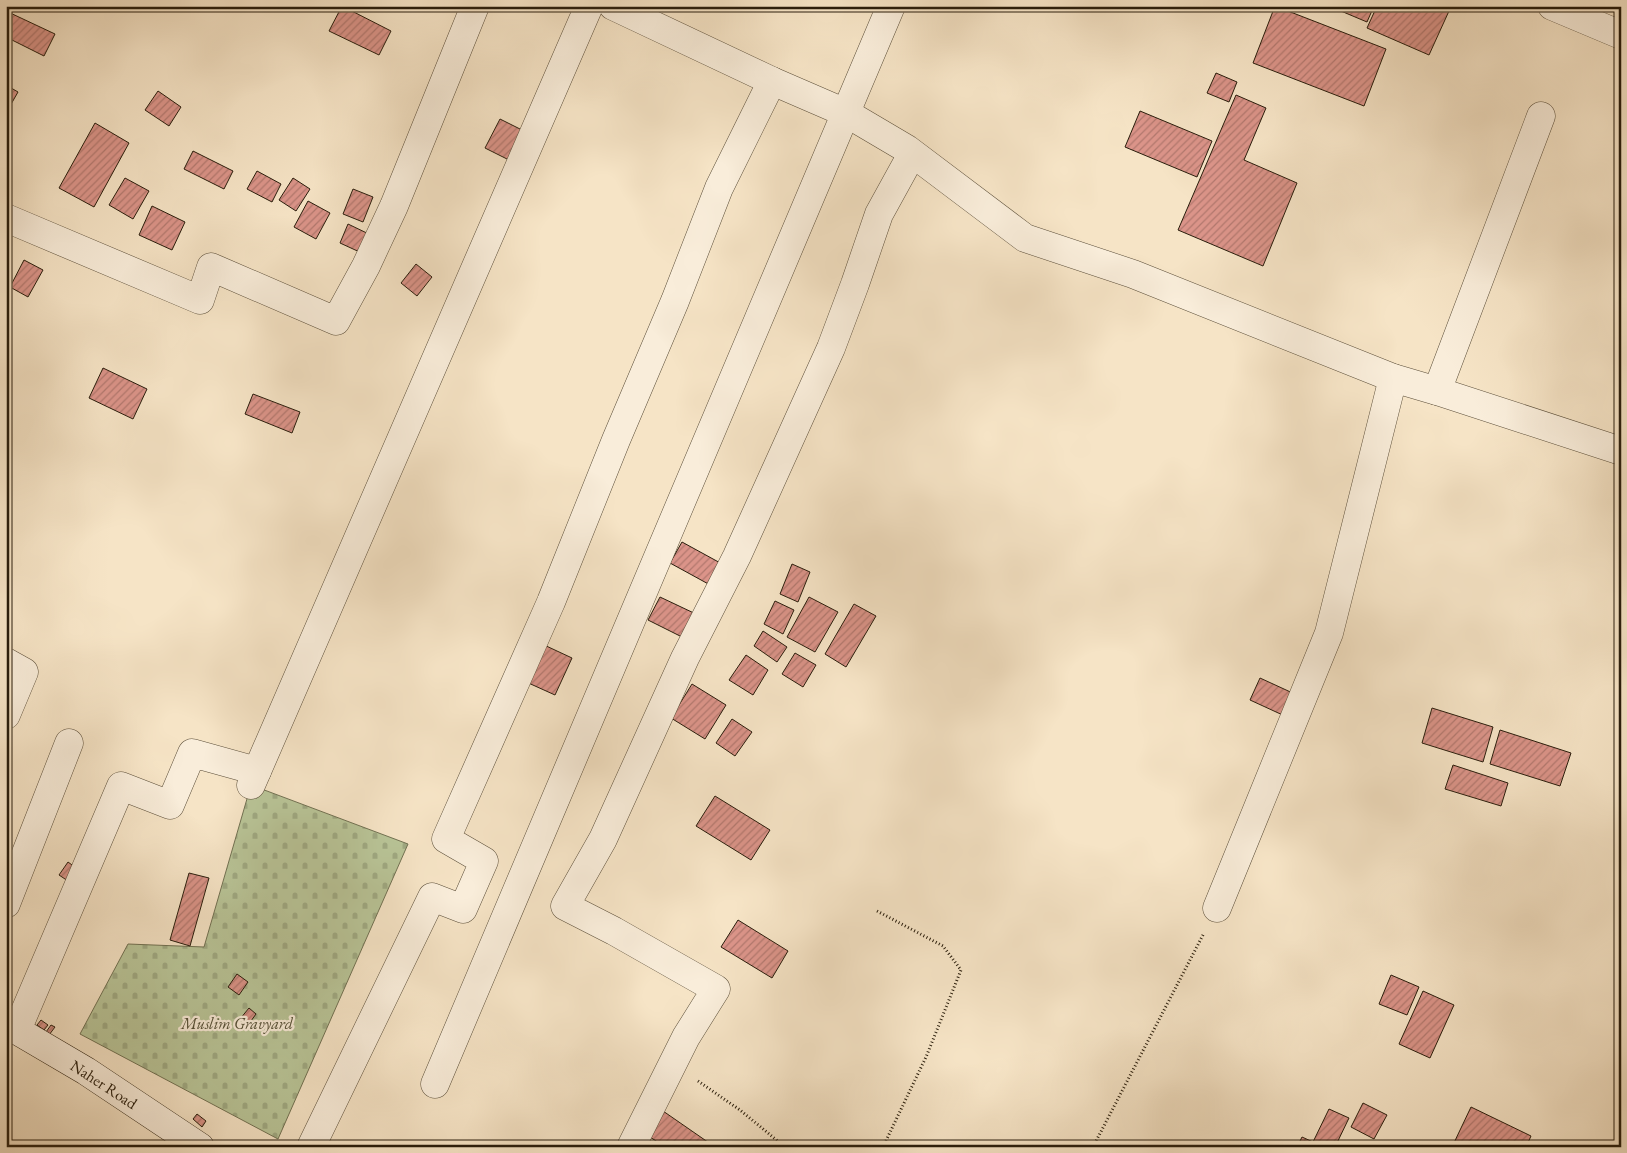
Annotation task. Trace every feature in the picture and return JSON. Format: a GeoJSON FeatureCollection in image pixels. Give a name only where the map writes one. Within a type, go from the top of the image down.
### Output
{"type":"FeatureCollection","features":[{"type":"Feature","properties":{"kind":"street"},"geometry":{"type":"LineString","coordinates":[[6,218],[200,300],[211,267],[336,321],[366,266],[394,206],[475,6]]}},
{"type":"Feature","properties":{"kind":"street"},"geometry":{"type":"LineString","coordinates":[[12,1027],[121,786],[170,805],[192,753],[254,778],[590,6]]}},
{"type":"Feature","properties":{"kind":"street"},"geometry":{"type":"LineString","coordinates":[[614,6],[772,81],[846,113],[912,154],[1026,238],[1133,274],[1393,378],[1621,451]]}},
{"type":"Feature","properties":{"kind":"street"},"geometry":{"type":"LineString","coordinates":[[435,1084],[891,6]]}},
{"type":"Feature","properties":{"kind":"street"},"geometry":{"type":"LineString","coordinates":[[1552,6],[1621,34]]}},
{"type":"Feature","properties":{"kind":"street"},"geometry":{"type":"LineString","coordinates":[[311,1147],[432,897],[463,909],[481,869],[484,861],[446,839],[551,602],[616,440],[675,301],[719,188],[772,81]]}},
{"type":"Feature","properties":{"kind":"street"},"geometry":{"type":"LineString","coordinates":[[1438,391],[1541,116]]}},
{"type":"Feature","properties":{"kind":"street"},"geometry":{"type":"LineString","coordinates":[[631,1147],[686,1038],[716,989],[614,931],[565,906],[603,839],[686,658],[737,556],[831,348],[878,214],[912,154]]}},
{"type":"Feature","properties":{"kind":"street"},"geometry":{"type":"LineString","coordinates":[[1216,908],[1329,633],[1393,378]]}},
{"type":"Feature","properties":{"kind":"street"},"geometry":{"type":"LineString","coordinates":[[6,662],[24,672],[6,715]]}},
{"type":"Feature","properties":{"kind":"street"},"geometry":{"type":"LineString","coordinates":[[6,904],[69,744]]}},
{"type":"Feature","properties":{"kind":"street","name":"Naher Road"},"geometry":{"type":"LineString","coordinates":[[12,1027],[86,1071],[200,1147]]}},
{"type":"Feature","properties":{"kind":"path"},"geometry":{"type":"LineString","coordinates":[[1092,1147],[1182,978],[1216,908]]}},
{"type":"Feature","properties":{"kind":"path"},"geometry":{"type":"LineString","coordinates":[[876,911],[943,946],[961,970],[926,1057],[883,1147]]}},
{"type":"Feature","properties":{"kind":"path"},"geometry":{"type":"LineString","coordinates":[[674,1062],[706,1088],[740,1110],[785,1147]]}},
{"type":"Feature","properties":{"kind":"green space","name":"Muslim Gravyard"},"geometry":{"type":"Polygon","coordinates":[[[251,785],[408,844],[278,1139],[80,1034],[128,944],[204,947],[251,785]]]}},
{"type":"Feature","properties":{"kind":"building"},"geometry":{"type":"Polygon","coordinates":[[[342,6],[391,31],[379,55],[329,31],[342,6]]]}},
{"type":"Feature","properties":{"kind":"building"},"geometry":{"type":"Polygon","coordinates":[[[1275,6],[1386,49],[1364,106],[1253,63],[1275,6]]]}},
{"type":"Feature","properties":{"kind":"building"},"geometry":{"type":"Polygon","coordinates":[[[1329,6],[1374,6],[1367,22],[1329,6]]]}},
{"type":"Feature","properties":{"kind":"building"},"geometry":{"type":"Polygon","coordinates":[[[1377,6],[1438,6],[1449,11],[1429,55],[1367,28],[1377,6]]]}},
{"type":"Feature","properties":{"kind":"building"},"geometry":{"type":"Polygon","coordinates":[[[6,11],[55,34],[44,56],[6,37],[6,11]]]}},
{"type":"Feature","properties":{"kind":"building"},"geometry":{"type":"Polygon","coordinates":[[[1216,73],[1237,82],[1229,102],[1207,93],[1216,73]]]}},
{"type":"Feature","properties":{"kind":"building"},"geometry":{"type":"Polygon","coordinates":[[[6,85],[18,92],[6,113],[6,85]]]}},
{"type":"Feature","properties":{"kind":"building"},"geometry":{"type":"Polygon","coordinates":[[[158,91],[181,107],[169,126],[145,110],[158,91]]]}},
{"type":"Feature","properties":{"kind":"building"},"geometry":{"type":"Polygon","coordinates":[[[1236,95],[1266,108],[1244,160],[1297,183],[1263,266],[1178,230],[1236,95]]]}},
{"type":"Feature","properties":{"kind":"building"},"geometry":{"type":"Polygon","coordinates":[[[1140,111],[1212,141],[1197,177],[1125,147],[1140,111]]]}},
{"type":"Feature","properties":{"kind":"building"},"geometry":{"type":"Polygon","coordinates":[[[500,119],[524,131],[509,160],[485,148],[500,119]]]}},
{"type":"Feature","properties":{"kind":"building"},"geometry":{"type":"Polygon","coordinates":[[[95,123],[129,143],[94,207],[59,188],[95,123]]]}},
{"type":"Feature","properties":{"kind":"building"},"geometry":{"type":"Polygon","coordinates":[[[193,151],[233,171],[224,189],[184,169],[193,151]]]}},
{"type":"Feature","properties":{"kind":"building"},"geometry":{"type":"Polygon","coordinates":[[[257,171],[281,184],[272,202],[247,189],[257,171]]]}},
{"type":"Feature","properties":{"kind":"building"},"geometry":{"type":"Polygon","coordinates":[[[125,178],[149,191],[133,219],[109,205],[125,178]]]}},
{"type":"Feature","properties":{"kind":"building"},"geometry":{"type":"Polygon","coordinates":[[[293,178],[310,189],[296,211],[279,200],[293,178]]]}},
{"type":"Feature","properties":{"kind":"building"},"geometry":{"type":"Polygon","coordinates":[[[353,189],[373,197],[363,222],[343,214],[353,189]]]}},
{"type":"Feature","properties":{"kind":"building"},"geometry":{"type":"Polygon","coordinates":[[[308,201],[330,213],[316,239],[294,227],[308,201]]]}},
{"type":"Feature","properties":{"kind":"building"},"geometry":{"type":"Polygon","coordinates":[[[152,206],[185,222],[172,250],[139,235],[152,206]]]}},
{"type":"Feature","properties":{"kind":"building"},"geometry":{"type":"Polygon","coordinates":[[[348,224],[373,236],[364,254],[340,243],[348,224]]]}},
{"type":"Feature","properties":{"kind":"building"},"geometry":{"type":"Polygon","coordinates":[[[24,260],[43,270],[28,297],[10,287],[24,260]]]}},
{"type":"Feature","properties":{"kind":"building"},"geometry":{"type":"Polygon","coordinates":[[[416,264],[432,277],[417,296],[401,283],[416,264]]]}},
{"type":"Feature","properties":{"kind":"building"},"geometry":{"type":"Polygon","coordinates":[[[103,368],[147,389],[133,419],[89,398],[103,368]]]}},
{"type":"Feature","properties":{"kind":"building"},"geometry":{"type":"Polygon","coordinates":[[[253,394],[300,412],[292,433],[245,414],[253,394]]]}},
{"type":"Feature","properties":{"kind":"building"},"geometry":{"type":"Polygon","coordinates":[[[682,542],[724,565],[712,586],[670,563],[682,542]]]}},
{"type":"Feature","properties":{"kind":"building"},"geometry":{"type":"Polygon","coordinates":[[[792,564],[810,572],[798,602],[780,594],[792,564]]]}},
{"type":"Feature","properties":{"kind":"building"},"geometry":{"type":"Polygon","coordinates":[[[660,597],[698,615],[686,639],[648,620],[660,597]]]}},
{"type":"Feature","properties":{"kind":"building"},"geometry":{"type":"Polygon","coordinates":[[[809,597],[838,612],[815,652],[787,637],[809,597]]]}},
{"type":"Feature","properties":{"kind":"building"},"geometry":{"type":"Polygon","coordinates":[[[775,601],[794,610],[783,634],[764,624],[775,601]]]}},
{"type":"Feature","properties":{"kind":"building"},"geometry":{"type":"Polygon","coordinates":[[[854,604],[876,616],[846,667],[825,654],[854,604]]]}},
{"type":"Feature","properties":{"kind":"building"},"geometry":{"type":"Polygon","coordinates":[[[763,631],[787,647],[777,662],[754,646],[763,631]]]}},
{"type":"Feature","properties":{"kind":"building"},"geometry":{"type":"Polygon","coordinates":[[[542,644],[572,658],[555,695],[524,681],[542,644]]]}},
{"type":"Feature","properties":{"kind":"building"},"geometry":{"type":"Polygon","coordinates":[[[795,653],[816,665],[803,687],[782,674],[795,653]]]}},
{"type":"Feature","properties":{"kind":"building"},"geometry":{"type":"Polygon","coordinates":[[[746,655],[768,670],[753,695],[729,680],[746,655]]]}},
{"type":"Feature","properties":{"kind":"building"},"geometry":{"type":"Polygon","coordinates":[[[1260,678],[1297,695],[1287,717],[1250,700],[1260,678]]]}},
{"type":"Feature","properties":{"kind":"building"},"geometry":{"type":"Polygon","coordinates":[[[692,684],[726,705],[705,739],[671,718],[692,684]]]}},
{"type":"Feature","properties":{"kind":"building"},"geometry":{"type":"Polygon","coordinates":[[[1432,708],[1493,727],[1483,762],[1422,743],[1432,708]]]}},
{"type":"Feature","properties":{"kind":"building"},"geometry":{"type":"Polygon","coordinates":[[[732,719],[752,732],[735,756],[716,743],[732,719]]]}},
{"type":"Feature","properties":{"kind":"building"},"geometry":{"type":"Polygon","coordinates":[[[1500,730],[1571,753],[1560,786],[1490,764],[1500,730]]]}},
{"type":"Feature","properties":{"kind":"building"},"geometry":{"type":"Polygon","coordinates":[[[1453,765],[1508,783],[1501,806],[1445,789],[1453,765]]]}},
{"type":"Feature","properties":{"kind":"building"},"geometry":{"type":"Polygon","coordinates":[[[715,796],[770,830],[751,860],[696,826],[715,796]]]}},
{"type":"Feature","properties":{"kind":"building"},"geometry":{"type":"Polygon","coordinates":[[[68,862],[83,873],[74,885],[59,875],[68,862]]]}},
{"type":"Feature","properties":{"kind":"building"},"geometry":{"type":"Polygon","coordinates":[[[189,873],[209,878],[190,946],[170,940],[189,873]]]}},
{"type":"Feature","properties":{"kind":"building"},"geometry":{"type":"Polygon","coordinates":[[[738,920],[788,951],[772,978],[721,947],[738,920]]]}},
{"type":"Feature","properties":{"kind":"building"},"geometry":{"type":"Polygon","coordinates":[[[237,974],[248,982],[239,995],[228,987],[237,974]]]}},
{"type":"Feature","properties":{"kind":"building"},"geometry":{"type":"Polygon","coordinates":[[[1391,975],[1419,987],[1407,1015],[1379,1004],[1391,975]]]}},
{"type":"Feature","properties":{"kind":"building"},"geometry":{"type":"Polygon","coordinates":[[[1423,991],[1454,1005],[1430,1058],[1399,1044],[1423,991]]]}},
{"type":"Feature","properties":{"kind":"building"},"geometry":{"type":"Polygon","coordinates":[[[249,1008],[256,1014],[248,1025],[240,1019],[249,1008]]]}},
{"type":"Feature","properties":{"kind":"building"},"geometry":{"type":"Polygon","coordinates":[[[41,1020],[48,1025],[44,1030],[37,1025],[41,1020]]]}},
{"type":"Feature","properties":{"kind":"building"},"geometry":{"type":"Polygon","coordinates":[[[51,1025],[55,1027],[49,1035],[46,1032],[51,1025]]]}},
{"type":"Feature","properties":{"kind":"building"},"geometry":{"type":"Polygon","coordinates":[[[1363,1103],[1387,1115],[1374,1139],[1351,1127],[1363,1103]]]}},
{"type":"Feature","properties":{"kind":"building"},"geometry":{"type":"Polygon","coordinates":[[[1471,1107],[1531,1136],[1526,1147],[1452,1147],[1471,1107]]]}},
{"type":"Feature","properties":{"kind":"building"},"geometry":{"type":"Polygon","coordinates":[[[1329,1109],[1349,1118],[1335,1147],[1297,1147],[1302,1137],[1313,1142],[1329,1109]]]}},
{"type":"Feature","properties":{"kind":"building"},"geometry":{"type":"Polygon","coordinates":[[[663,1111],[715,1147],[665,1147],[647,1135],[663,1111]]]}},
{"type":"Feature","properties":{"kind":"building"},"geometry":{"type":"Polygon","coordinates":[[[197,1114],[206,1121],[202,1127],[193,1119],[197,1114]]]}}]}
